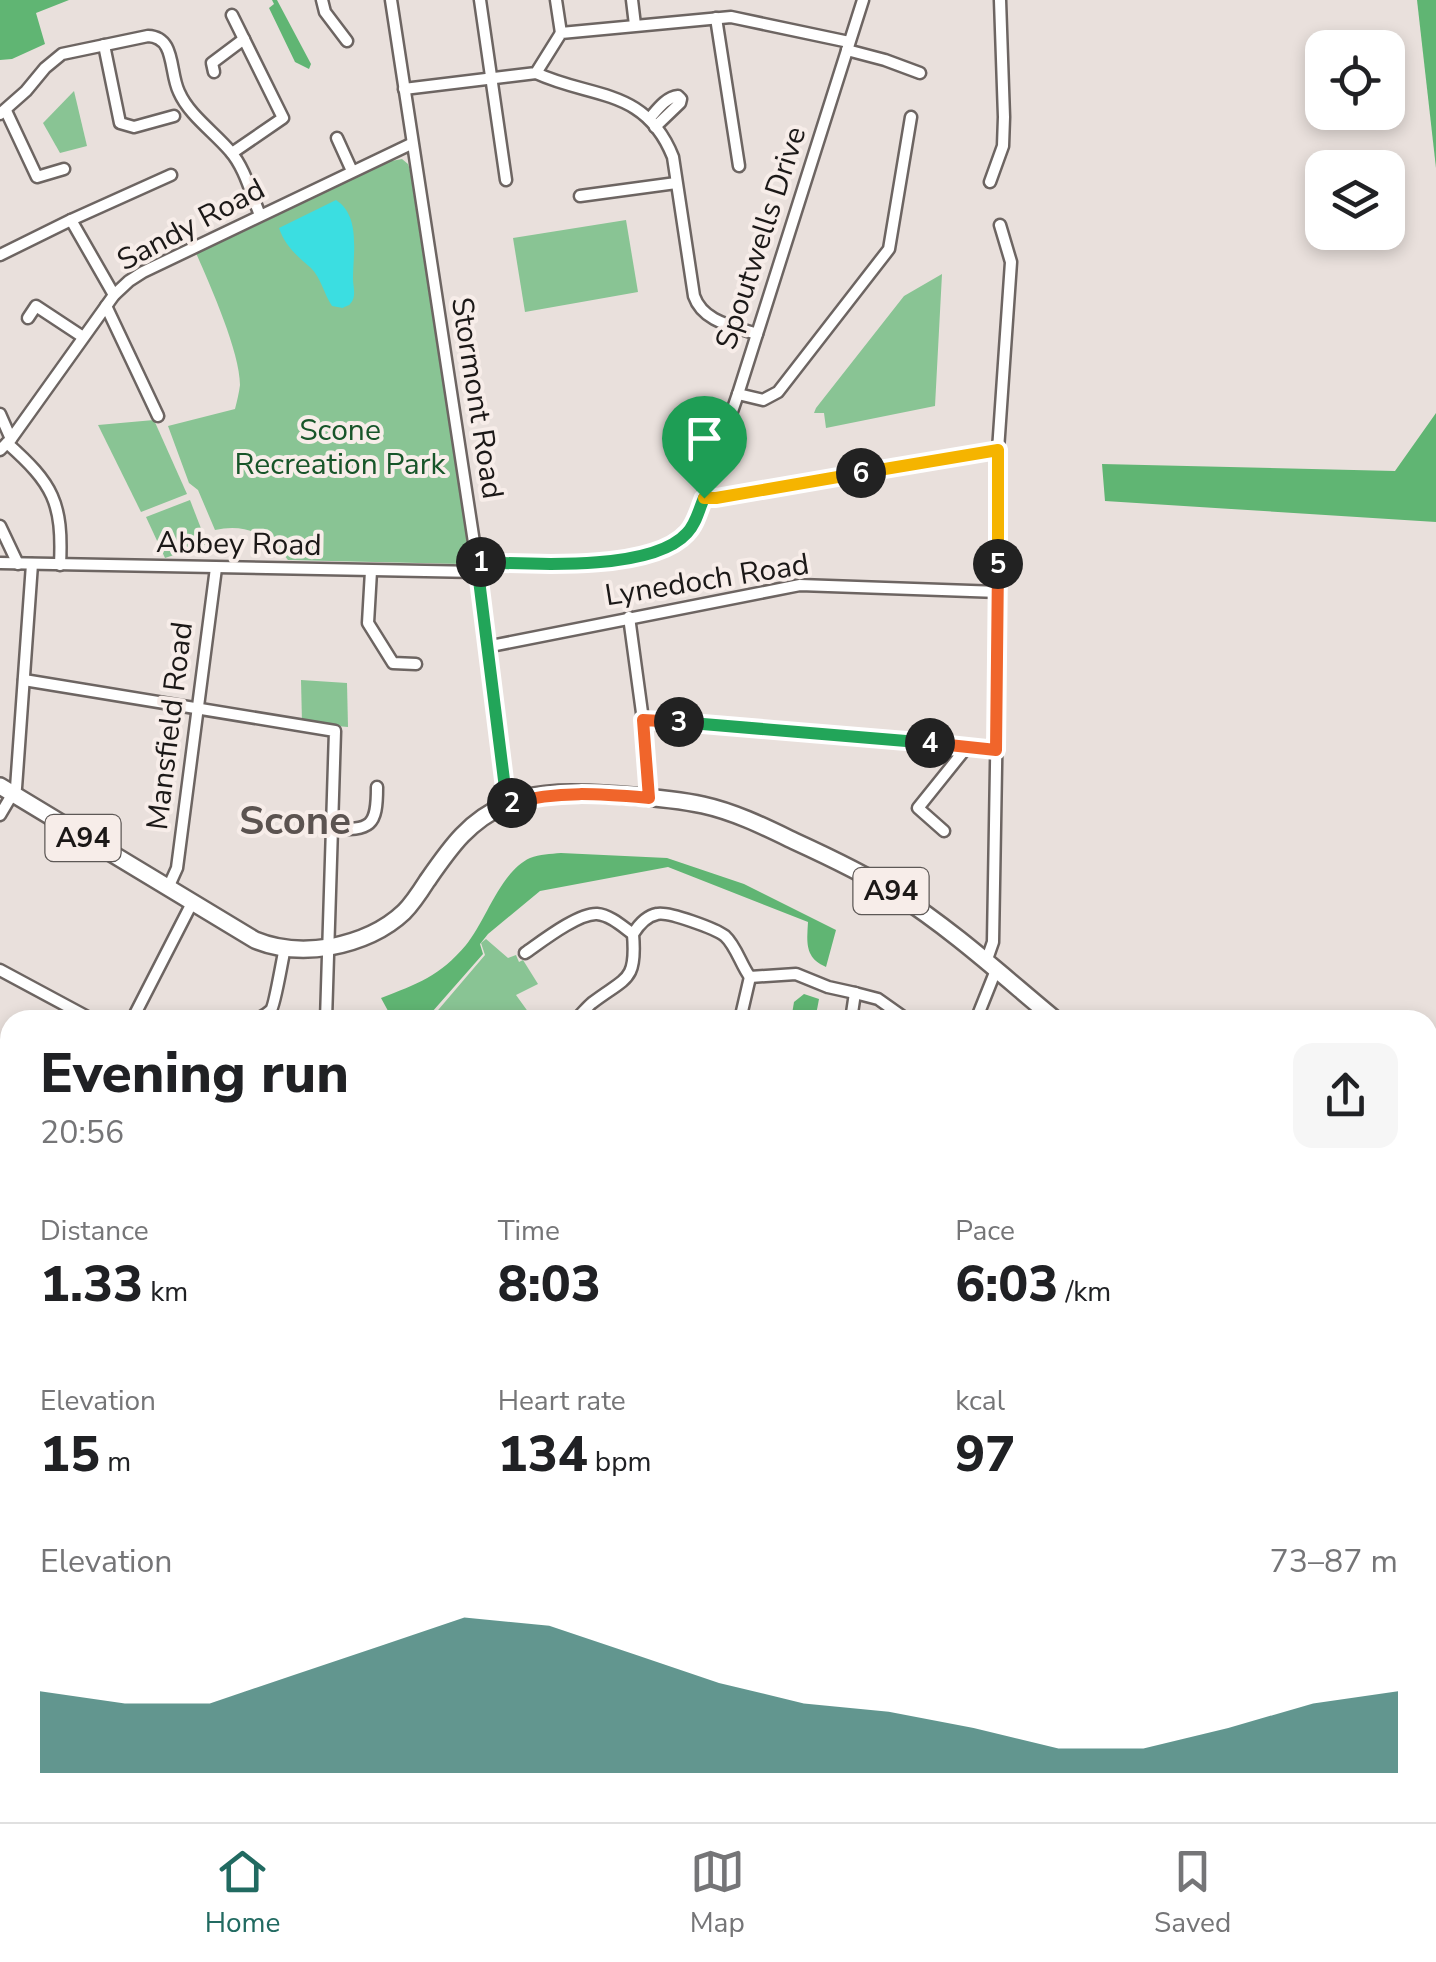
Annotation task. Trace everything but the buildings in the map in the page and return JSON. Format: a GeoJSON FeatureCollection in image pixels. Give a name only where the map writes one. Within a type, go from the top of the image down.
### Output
{"type":"FeatureCollection","features":[{"type":"Feature","properties":{"kind":"main road","name":"A94"},"geometry":{"type":"LineString","coordinates":[[6,790],[256,940],[284,948],[314,950],[368,935],[394,920],[412,902],[456,840],[507,804],[561,794],[700,804],[732,813],[830,858],[914,906],[1044,1010]]}},
{"type":"Feature","properties":{"kind":"street"},"geometry":{"type":"LineString","coordinates":[[322,0],[347,41]]}},
{"type":"Feature","properties":{"kind":"street","name":"Stormont Road"},"geometry":{"type":"LineString","coordinates":[[391,0],[478,567],[507,804]]}},
{"type":"Feature","properties":{"kind":"street"},"geometry":{"type":"LineString","coordinates":[[480,0],[506,180]]}},
{"type":"Feature","properties":{"kind":"street"},"geometry":{"type":"LineString","coordinates":[[536,72],[561,33],[556,0]]}},
{"type":"Feature","properties":{"kind":"street"},"geometry":{"type":"LineString","coordinates":[[632,0],[635,25]]}},
{"type":"Feature","properties":{"kind":"street","name":"Spoutwells Drive"},"geometry":{"type":"LineString","coordinates":[[478,567],[564,566],[628,558],[678,542],[690,530],[738,394],[863,0]]}},
{"type":"Feature","properties":{"kind":"street"},"geometry":{"type":"LineString","coordinates":[[990,182],[1003,146],[1000,0]]}},
{"type":"Feature","properties":{"kind":"street"},"geometry":{"type":"LineString","coordinates":[[232,14],[283,118],[232,153]]}},
{"type":"Feature","properties":{"kind":"street"},"geometry":{"type":"LineString","coordinates":[[716,18],[740,136],[739,166]]}},
{"type":"Feature","properties":{"kind":"street"},"geometry":{"type":"LineString","coordinates":[[561,33],[739,18],[848,46],[920,73]]}},
{"type":"Feature","properties":{"kind":"street"},"geometry":{"type":"LineString","coordinates":[[64,169],[37,177],[3,113],[62,54],[148,36],[162,39],[168,46],[179,94],[232,153],[260,215]]}},
{"type":"Feature","properties":{"kind":"street"},"geometry":{"type":"LineString","coordinates":[[214,72],[212,63],[244,39]]}},
{"type":"Feature","properties":{"kind":"street"},"geometry":{"type":"LineString","coordinates":[[104,45],[120,123],[134,127],[174,116]]}},
{"type":"Feature","properties":{"kind":"street"},"geometry":{"type":"LineString","coordinates":[[404,89],[536,72],[607,94],[637,109],[652,123],[673,157],[697,305],[707,316],[757,334]]}},
{"type":"Feature","properties":{"kind":"street"},"geometry":{"type":"LineString","coordinates":[[738,394],[763,400],[778,392],[890,249],[911,117]]}},
{"type":"Feature","properties":{"kind":"street"},"geometry":{"type":"LineString","coordinates":[[337,138],[352,172]]}},
{"type":"Feature","properties":{"kind":"street","name":"Sandy Road"},"geometry":{"type":"LineString","coordinates":[[6,444],[110,301],[129,281],[412,144]]}},
{"type":"Feature","properties":{"kind":"street"},"geometry":{"type":"LineString","coordinates":[[0,255],[171,175]]}},
{"type":"Feature","properties":{"kind":"street"},"geometry":{"type":"LineString","coordinates":[[580,196],[676,183]]}},
{"type":"Feature","properties":{"kind":"street"},"geometry":{"type":"LineString","coordinates":[[71,220],[158,416]]}},
{"type":"Feature","properties":{"kind":"street"},"geometry":{"type":"LineString","coordinates":[[979,1010],[993,942],[998,450],[1011,262],[1000,225]]}},
{"type":"Feature","properties":{"kind":"street"},"geometry":{"type":"LineString","coordinates":[[28,318],[36,306],[83,338]]}},
{"type":"Feature","properties":{"kind":"street"},"geometry":{"type":"LineString","coordinates":[[0,414],[6,444],[33,466],[52,494],[61,526],[60,565]]}},
{"type":"Feature","properties":{"kind":"street"},"geometry":{"type":"LineString","coordinates":[[704,498],[998,450]]}},
{"type":"Feature","properties":{"kind":"street"},"geometry":{"type":"LineString","coordinates":[[0,526],[18,564]]}},
{"type":"Feature","properties":{"kind":"street","name":"Abbey Road"},"geometry":{"type":"LineString","coordinates":[[0,563],[371,571],[478,567]]}},
{"type":"Feature","properties":{"kind":"street"},"geometry":{"type":"LineString","coordinates":[[0,815],[6,790],[16,788],[32,564]]}},
{"type":"Feature","properties":{"kind":"street","name":"Mansfield Road"},"geometry":{"type":"LineString","coordinates":[[168,888],[178,868],[216,568]]}},
{"type":"Feature","properties":{"kind":"street"},"geometry":{"type":"LineString","coordinates":[[371,571],[368,623],[393,664],[416,664]]}},
{"type":"Feature","properties":{"kind":"street","name":"Lynedoch Road"},"geometry":{"type":"LineString","coordinates":[[486,647],[800,585],[999,592]]}},
{"type":"Feature","properties":{"kind":"street"},"geometry":{"type":"LineString","coordinates":[[629,617],[649,798]]}},
{"type":"Feature","properties":{"kind":"street"},"geometry":{"type":"LineString","coordinates":[[24,680],[335,731],[326,1010]]}},
{"type":"Feature","properties":{"kind":"street"},"geometry":{"type":"LineString","coordinates":[[643,720],[996,750]]}},
{"type":"Feature","properties":{"kind":"street"},"geometry":{"type":"LineString","coordinates":[[944,831],[918,808],[967,748]]}},
{"type":"Feature","properties":{"kind":"street"},"geometry":{"type":"LineString","coordinates":[[332,829],[353,830],[369,824],[376,814],[377,787]]}},
{"type":"Feature","properties":{"kind":"street"},"geometry":{"type":"LineString","coordinates":[[137,1010],[192,904]]}},
{"type":"Feature","properties":{"kind":"street"},"geometry":{"type":"LineString","coordinates":[[585,1010],[631,973],[632,934],[641,922],[658,913],[717,931],[729,939],[750,977],[742,1010]]}},
{"type":"Feature","properties":{"kind":"street"},"geometry":{"type":"LineString","coordinates":[[525,952],[584,916],[610,918],[632,934]]}},
{"type":"Feature","properties":{"kind":"street"},"geometry":{"type":"LineString","coordinates":[[529,933],[537,945]]}},
{"type":"Feature","properties":{"kind":"street"},"geometry":{"type":"LineString","coordinates":[[271,1010],[284,948]]}},
{"type":"Feature","properties":{"kind":"street"},"geometry":{"type":"LineString","coordinates":[[0,970],[74,1010]]}},
{"type":"Feature","properties":{"kind":"street"},"geometry":{"type":"LineString","coordinates":[[750,977],[796,974],[828,987],[878,999],[894,1010]]}},
{"type":"Feature","properties":{"kind":"street"},"geometry":{"type":"LineString","coordinates":[[853,1010],[854,993]]}},
{"type":"Feature","properties":{"kind":"green space"},"geometry":{"type":"Polygon","coordinates":[[[0,0],[69,0],[36,13],[45,44],[12,59],[0,60],[0,0]]]}},
{"type":"Feature","properties":{"kind":"green space"},"geometry":{"type":"Polygon","coordinates":[[[272,0],[277,0],[311,64],[309,69],[295,62],[269,8],[274,4],[272,0]]]}},
{"type":"Feature","properties":{"kind":"green space"},"geometry":{"type":"Polygon","coordinates":[[[1417,0],[1436,0],[1436,168],[1417,0]]]}},
{"type":"Feature","properties":{"kind":"green space"},"geometry":{"type":"Polygon","coordinates":[[[74,91],[87,146],[60,153],[43,123],[74,91]]]}},
{"type":"Feature","properties":{"kind":"green space","name":"Scone Recreation Park"},"geometry":{"type":"Polygon","coordinates":[[[402,159],[410,170],[468,559],[461,564],[288,560],[273,543],[256,533],[236,528],[215,530],[198,490],[189,483],[168,426],[235,409],[240,388],[230,337],[196,253],[386,162],[402,159]]]}},
{"type":"Feature","properties":{"kind":"green space"},"geometry":{"type":"Polygon","coordinates":[[[626,220],[638,292],[525,312],[513,238],[626,220]]]}},
{"type":"Feature","properties":{"kind":"green space"},"geometry":{"type":"Polygon","coordinates":[[[942,274],[935,406],[826,428],[824,413],[814,413],[816,408],[904,296],[942,274]]]}},
{"type":"Feature","properties":{"kind":"green space"},"geometry":{"type":"Polygon","coordinates":[[[1436,413],[1436,522],[1105,501],[1102,464],[1395,471],[1436,413]]]}},
{"type":"Feature","properties":{"kind":"green space"},"geometry":{"type":"Polygon","coordinates":[[[154,420],[187,494],[141,512],[98,425],[154,420]]]}},
{"type":"Feature","properties":{"kind":"green space"},"geometry":{"type":"Polygon","coordinates":[[[190,500],[207,544],[165,558],[146,517],[190,500]]]}},
{"type":"Feature","properties":{"kind":"green space"},"geometry":{"type":"Polygon","coordinates":[[[301,680],[347,683],[348,727],[302,723],[301,680]]]}},
{"type":"Feature","properties":{"kind":"green space"},"geometry":{"type":"Polygon","coordinates":[[[545,854],[667,858],[744,884],[836,930],[826,967],[810,954],[808,922],[668,867],[540,891],[488,934],[480,944],[483,954],[434,1010],[388,1010],[381,998],[427,978],[447,964],[473,935],[510,874],[519,865],[545,854]]]}},
{"type":"Feature","properties":{"kind":"green space"},"geometry":{"type":"Polygon","coordinates":[[[486,939],[508,958],[516,955],[519,962],[523,960],[538,984],[516,995],[527,1010],[438,1010],[485,955],[481,943],[486,939]]]}},
{"type":"Feature","properties":{"kind":"green space"},"geometry":{"type":"Polygon","coordinates":[[[804,994],[819,999],[817,1010],[793,1010],[794,1002],[804,994]]]}},
{"type":"Feature","properties":{"kind":"water"},"geometry":{"type":"Polygon","coordinates":[[[336,200],[349,215],[354,236],[354,295],[343,308],[332,306],[314,272],[288,245],[279,228],[336,200]]]}},
{"type":"Feature","properties":{"kind":"district","name":"Scone"},"geometry":{"type":"Point","coordinates":[295,821]}},
{"type":"Feature","properties":{"kind":"route"},"geometry":{"type":"LineString","coordinates":[[998,450],[996,750],[643,720],[649,798],[572,793],[507,804],[478,562],[564,566],[660,550],[678,542],[690,530],[704,498],[998,450]]}}]}
